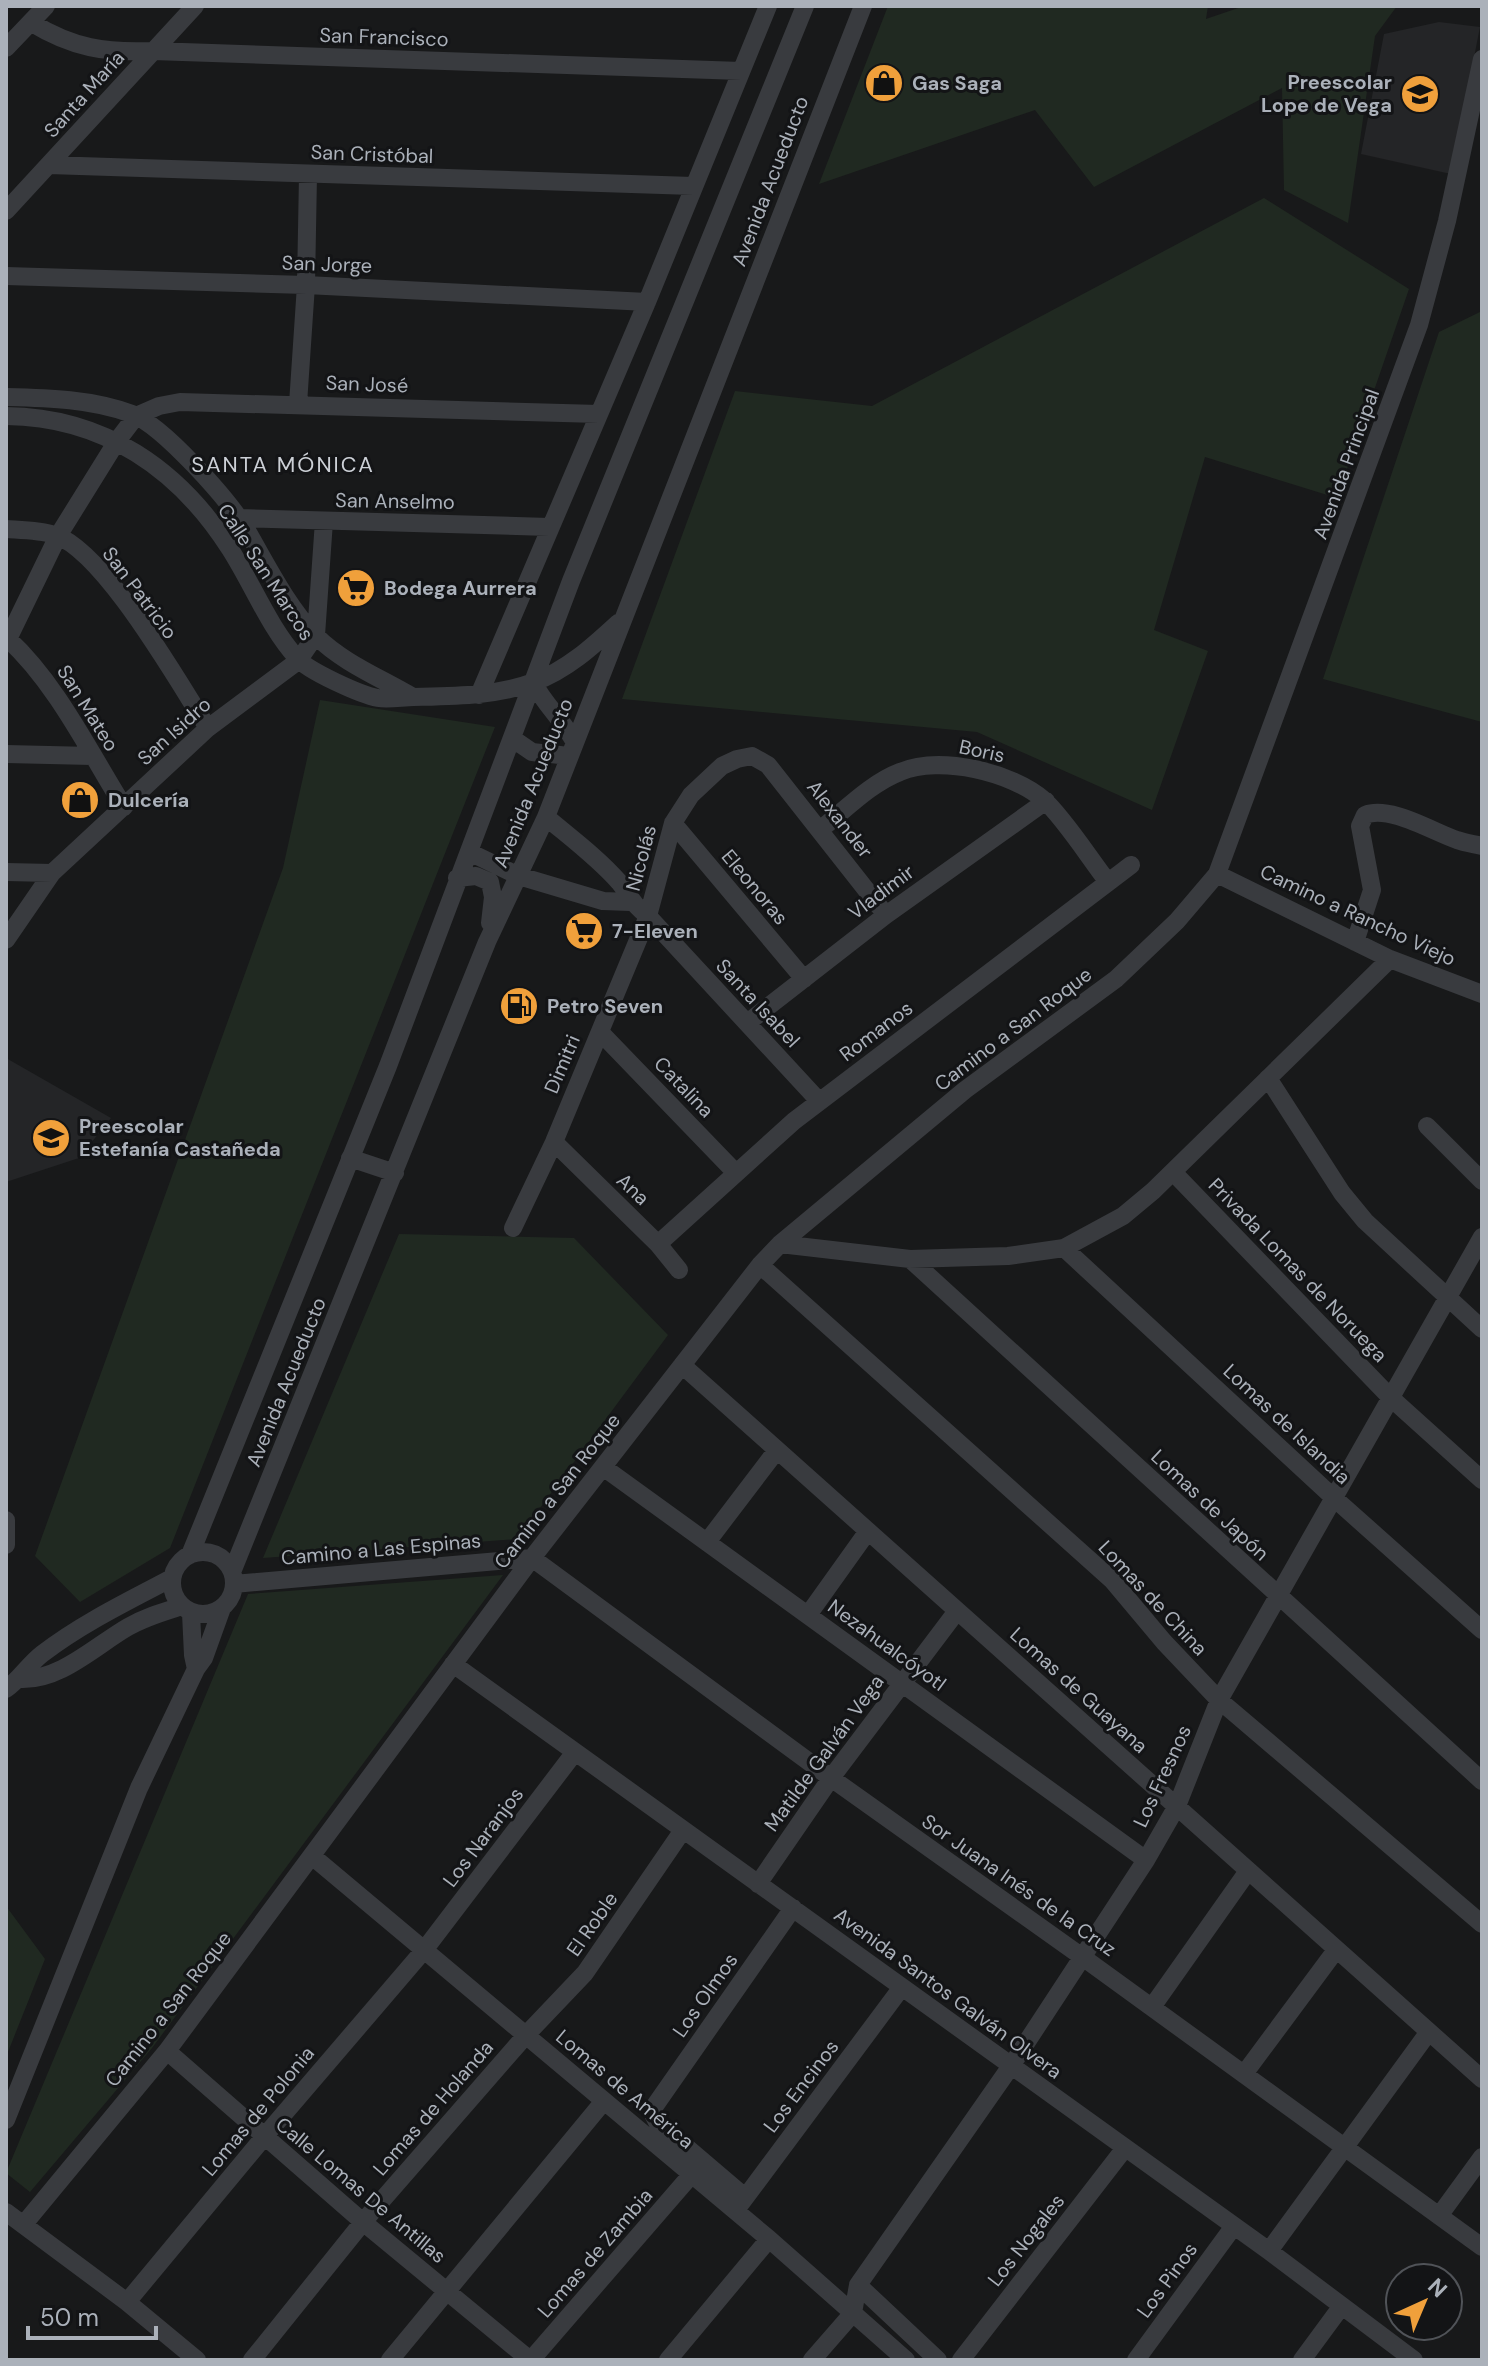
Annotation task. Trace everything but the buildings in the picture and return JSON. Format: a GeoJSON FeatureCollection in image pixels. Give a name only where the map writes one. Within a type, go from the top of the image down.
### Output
{"type":"FeatureCollection","features":[{"type":"Feature","properties":{"kind":"street"},"geometry":{"type":"LineString","coordinates":[[8,42],[32,23],[46,6]]}},
{"type":"Feature","properties":{"kind":"street","name":"Santa María"},"geometry":{"type":"LineString","coordinates":[[6,211],[195,6]]}},
{"type":"Feature","properties":{"kind":"street"},"geometry":{"type":"LineString","coordinates":[[479,695],[647,302],[768,6]]}},
{"type":"Feature","properties":{"kind":"street","name":"Avenida Acueducto"},"geometry":{"type":"LineString","coordinates":[[190,1555],[388,1066],[571,581],[805,6]]}},
{"type":"Feature","properties":{"kind":"street","name":"Avenida Acueducto"},"geometry":{"type":"LineString","coordinates":[[233,1578],[487,942],[546,817],[863,6]]}},
{"type":"Feature","properties":{"kind":"street","name":"San Francisco"},"geometry":{"type":"LineString","coordinates":[[32,23],[57,38],[86,48],[119,53],[153,51],[741,71]]}},
{"type":"Feature","properties":{"kind":"street","name":"Avenida Principal"},"geometry":{"type":"LineString","coordinates":[[1217,874],[1419,325],[1447,221],[1478,90],[1482,59]]}},
{"type":"Feature","properties":{"kind":"street","name":"San Cristóbal"},"geometry":{"type":"LineString","coordinates":[[49,165],[693,186]]}},
{"type":"Feature","properties":{"kind":"street"},"geometry":{"type":"LineString","coordinates":[[298,404],[306,285],[308,175]]}},
{"type":"Feature","properties":{"kind":"street","name":"San Jorge"},"geometry":{"type":"LineString","coordinates":[[6,276],[306,285],[647,302]]}},
{"type":"Feature","properties":{"kind":"street","name":"Calle San Marcos"},"geometry":{"type":"LineString","coordinates":[[6,397],[76,401],[108,406],[136,416],[180,450],[239,518],[300,616],[316,635],[348,660],[413,697]]}},
{"type":"Feature","properties":{"kind":"street","name":"San José"},"geometry":{"type":"LineString","coordinates":[[136,416],[159,406],[180,402],[599,414]]}},
{"type":"Feature","properties":{"kind":"street","name":"Calle San Marcos"},"geometry":{"type":"LineString","coordinates":[[6,416],[44,418],[94,431],[154,463],[185,492],[230,548],[298,661],[357,691],[379,698],[479,695],[533,682],[574,661],[620,622]]}},
{"type":"Feature","properties":{"kind":"street"},"geometry":{"type":"LineString","coordinates":[[7,639],[58,536],[136,416]]}},
{"type":"Feature","properties":{"kind":"street","name":"San Anselmo"},"geometry":{"type":"LineString","coordinates":[[239,518],[549,527]]}},
{"type":"Feature","properties":{"kind":"street"},"geometry":{"type":"LineString","coordinates":[[316,635],[324,521]]}},
{"type":"Feature","properties":{"kind":"street","name":"San Patricio"},"geometry":{"type":"LineString","coordinates":[[6,529],[58,536],[85,555],[114,586],[208,728]]}},
{"type":"Feature","properties":{"kind":"street","name":"San Isidro"},"geometry":{"type":"LineString","coordinates":[[6,940],[52,873],[208,728],[298,661],[316,635]]}},
{"type":"Feature","properties":{"kind":"street","name":"San Mateo"},"geometry":{"type":"LineString","coordinates":[[7,639],[25,654],[44,678],[124,807]]}},
{"type":"Feature","properties":{"kind":"street"},"geometry":{"type":"LineString","coordinates":[[513,739],[532,752],[572,749],[560,717],[541,697],[533,682]]}},
{"type":"Feature","properties":{"kind":"street"},"geometry":{"type":"LineString","coordinates":[[6,754],[92,756]]}},
{"type":"Feature","properties":{"kind":"street","name":"Nicolás"},"geometry":{"type":"LineString","coordinates":[[648,916],[673,823],[705,780],[737,759],[752,756]]}},
{"type":"Feature","properties":{"kind":"street","name":"Alexander"},"geometry":{"type":"LineString","coordinates":[[752,756],[768,765],[886,915]]}},
{"type":"Feature","properties":{"kind":"street","name":"Boris"},"geometry":{"type":"LineString","coordinates":[[821,829],[899,772],[928,764],[973,769],[1009,779],[1046,801],[1108,882]]}},
{"type":"Feature","properties":{"kind":"street","name":"Vladimir"},"geometry":{"type":"LineString","coordinates":[[747,1023],[886,915],[1046,801]]}},
{"type":"Feature","properties":{"kind":"street"},"geometry":{"type":"LineString","coordinates":[[1355,942],[1372,890],[1360,826],[1365,815],[1381,813],[1409,820],[1457,840],[1482,846]]}},
{"type":"Feature","properties":{"kind":"street","name":"Santa Isabel"},"geometry":{"type":"LineString","coordinates":[[546,817],[583,847],[619,883],[630,902],[648,916],[819,1101]]}},
{"type":"Feature","properties":{"kind":"street","name":"Eleonoras"},"geometry":{"type":"LineString","coordinates":[[673,823],[804,979]]}},
{"type":"Feature","properties":{"kind":"street"},"geometry":{"type":"LineString","coordinates":[[469,852],[519,876],[603,901],[630,902]]}},
{"type":"Feature","properties":{"kind":"street","name":"Romanos"},"geometry":{"type":"LineString","coordinates":[[658,1244],[794,1121],[1131,865]]}},
{"type":"Feature","properties":{"kind":"street"},"geometry":{"type":"LineString","coordinates":[[6,872],[52,873]]}},
{"type":"Feature","properties":{"kind":"street","name":"Camino a Rancho Viejo"},"geometry":{"type":"LineString","coordinates":[[1217,874],[1390,959],[1482,994]]}},
{"type":"Feature","properties":{"kind":"street","name":"Camino a San Roque"},"geometry":{"type":"LineString","coordinates":[[24,2224],[167,2051],[532,1558],[760,1265],[780,1244],[965,1090],[1116,979],[1177,921],[1217,874]]}},
{"type":"Feature","properties":{"kind":"street"},"geometry":{"type":"LineString","coordinates":[[457,878],[485,878],[493,889],[487,942]]}},
{"type":"Feature","properties":{"kind":"street","name":"Dimitri"},"geometry":{"type":"LineString","coordinates":[[513,1228],[554,1142],[648,916]]}},
{"type":"Feature","properties":{"kind":"street"},"geometry":{"type":"LineString","coordinates":[[780,1244],[910,1259],[1008,1256],[1064,1248],[1123,1216],[1173,1172],[1390,959]]}},
{"type":"Feature","properties":{"kind":"street","name":"Catalina"},"geometry":{"type":"LineString","coordinates":[[600,1032],[736,1173]]}},
{"type":"Feature","properties":{"kind":"street"},"geometry":{"type":"LineString","coordinates":[[1268,1078],[1342,1193],[1365,1221],[1482,1329]]}},
{"type":"Feature","properties":{"kind":"street"},"geometry":{"type":"LineString","coordinates":[[1427,1126],[1482,1181]]}},
{"type":"Feature","properties":{"kind":"street","name":"Ana"},"geometry":{"type":"LineString","coordinates":[[554,1142],[658,1244],[679,1270]]}},
{"type":"Feature","properties":{"kind":"street"},"geometry":{"type":"LineString","coordinates":[[350,1158],[395,1173]]}},
{"type":"Feature","properties":{"kind":"street","name":"Privada Lomas de Noruega"},"geometry":{"type":"LineString","coordinates":[[1173,1172],[1391,1398],[1482,1480]]}},
{"type":"Feature","properties":{"kind":"street","name":"Los Fresnos"},"geometry":{"type":"LineString","coordinates":[[853,2313],[858,2285],[1011,2066],[1146,1860],[1177,1806],[1219,1700],[1482,1237]]}},
{"type":"Feature","properties":{"kind":"street","name":"Lomas de Islandia"},"geometry":{"type":"LineString","coordinates":[[1064,1248],[1334,1498],[1482,1630]]}},
{"type":"Feature","properties":{"kind":"street","name":"Lomas de Japón"},"geometry":{"type":"LineString","coordinates":[[910,1259],[1482,1781]]}},
{"type":"Feature","properties":{"kind":"street","name":"Lomas de China"},"geometry":{"type":"LineString","coordinates":[[760,1265],[1112,1580],[1164,1642],[1219,1700],[1482,1924]]}},
{"type":"Feature","properties":{"kind":"street","name":"Lomas de Guayana"},"geometry":{"type":"LineString","coordinates":[[682,1365],[1482,2079]]}},
{"type":"Feature","properties":{"kind":"street"},"geometry":{"type":"LineString","coordinates":[[707,1542],[777,1450]]}},
{"type":"Feature","properties":{"kind":"street","name":"Nezahualcóyotl"},"geometry":{"type":"LineString","coordinates":[[603,1467],[1146,1860]]}},
{"type":"Feature","properties":{"kind":"street"},"geometry":{"type":"LineString","coordinates":[[6,1520],[6,1544]]}},
{"type":"Feature","properties":{"kind":"street"},"geometry":{"type":"LineString","coordinates":[[808,1615],[868,1531]]}},
{"type":"Feature","properties":{"kind":"street"},"geometry":{"type":"LineString","coordinates":[[6,2120],[139,1788],[204,1658],[222,1608],[233,1593],[233,1578],[227,1563],[210,1553],[190,1555],[181,1560],[172,1578],[172,1588],[186,1609],[196,1669]]}},
{"type":"Feature","properties":{"kind":"street","name":"Camino a Las Espinas"},"geometry":{"type":"LineString","coordinates":[[233,1578],[532,1558]]}},
{"type":"Feature","properties":{"kind":"street","name":"Sor Juana Inés de la Cruz"},"geometry":{"type":"LineString","coordinates":[[532,1558],[831,1778],[1482,2247]]}},
{"type":"Feature","properties":{"kind":"street"},"geometry":{"type":"LineString","coordinates":[[13,1684],[43,1654],[118,1606],[172,1578]]}},
{"type":"Feature","properties":{"kind":"street"},"geometry":{"type":"LineString","coordinates":[[13,1684],[45,1678],[144,1618],[186,1609],[211,1613],[222,1608]]}},
{"type":"Feature","properties":{"kind":"street","name":"Matilde Galván Vega"},"geometry":{"type":"LineString","coordinates":[[758,1884],[831,1778],[957,1611]]}},
{"type":"Feature","properties":{"kind":"street","name":"Avenida Santos Galván Olvera"},"geometry":{"type":"LineString","coordinates":[[453,1664],[1269,2251],[1414,2360]]}},
{"type":"Feature","properties":{"kind":"street","name":"Los Naranjos"},"geometry":{"type":"LineString","coordinates":[[425,1949],[575,1752]]}},
{"type":"Feature","properties":{"kind":"street","name":"El Roble"},"geometry":{"type":"LineString","coordinates":[[526,2035],[585,1973],[683,1830]]}},
{"type":"Feature","properties":{"kind":"street","name":"Lomas de América"},"geometry":{"type":"LineString","coordinates":[[312,1856],[692,2174],[740,2204],[769,2239],[906,2360]]}},
{"type":"Feature","properties":{"kind":"street"},"geometry":{"type":"LineString","coordinates":[[1152,2007],[1248,1871]]}},
{"type":"Feature","properties":{"kind":"street","name":"Los Olmos"},"geometry":{"type":"LineString","coordinates":[[740,2204],[657,2122],[654,2107],[793,1908]]}},
{"type":"Feature","properties":{"kind":"street","name":"Lomas de Polonia"},"geometry":{"type":"LineString","coordinates":[[127,2302],[425,1949]]}},
{"type":"Feature","properties":{"kind":"street"},"geometry":{"type":"LineString","coordinates":[[1244,2074],[1336,1950]]}},
{"type":"Feature","properties":{"kind":"street","name":"Los Encinos"},"geometry":{"type":"LineString","coordinates":[[740,2204],[902,1987]]}},
{"type":"Feature","properties":{"kind":"street"},"geometry":{"type":"LineString","coordinates":[[1269,2251],[1428,2033]]}},
{"type":"Feature","properties":{"kind":"street","name":"Lomas de Holanda"},"geometry":{"type":"LineString","coordinates":[[252,2360],[363,2222],[526,2035]]}},
{"type":"Feature","properties":{"kind":"street","name":"Calle Lomas De Antillas"},"geometry":{"type":"LineString","coordinates":[[167,2051],[363,2222],[530,2360]]}},
{"type":"Feature","properties":{"kind":"street"},"geometry":{"type":"LineString","coordinates":[[390,2360],[604,2101]]}},
{"type":"Feature","properties":{"kind":"street","name":"Los Nogales"},"geometry":{"type":"LineString","coordinates":[[961,2360],[1125,2148]]}},
{"type":"Feature","properties":{"kind":"street"},"geometry":{"type":"LineString","coordinates":[[1439,2216],[1482,2157]]}},
{"type":"Feature","properties":{"kind":"street","name":"Lomas de Zambia"},"geometry":{"type":"LineString","coordinates":[[530,2360],[692,2174]]}},
{"type":"Feature","properties":{"kind":"street"},"geometry":{"type":"LineString","coordinates":[[6,2212],[127,2302],[197,2360]]}},
{"type":"Feature","properties":{"kind":"street","name":"Los Pinos"},"geometry":{"type":"LineString","coordinates":[[1136,2360],[1234,2226]]}},
{"type":"Feature","properties":{"kind":"street"},"geometry":{"type":"LineString","coordinates":[[668,2360],[769,2239]]}},
{"type":"Feature","properties":{"kind":"street"},"geometry":{"type":"LineString","coordinates":[[858,2285],[938,2360]]}},
{"type":"Feature","properties":{"kind":"street"},"geometry":{"type":"LineString","coordinates":[[1302,2360],[1341,2307]]}},
{"type":"Feature","properties":{"kind":"street"},"geometry":{"type":"LineString","coordinates":[[812,2360],[853,2313]]}},
{"type":"Feature","properties":{"kind":"shaded area"},"geometry":{"type":"Polygon","coordinates":[[[888,6],[1208,6],[1206,19],[1244,6],[1397,6],[1375,36],[1348,223],[1284,190],[1282,88],[1094,187],[1035,110],[819,184],[888,6]]]}},
{"type":"Feature","properties":{"kind":"shaded area","name":"Preescolar Lope de Vega"},"geometry":{"type":"Polygon","coordinates":[[[1439,22],[1480,27],[1451,174],[1361,154],[1384,34],[1439,22]]]}},
{"type":"Feature","properties":{"kind":"shaded area"},"geometry":{"type":"Polygon","coordinates":[[[1264,198],[1409,289],[1337,498],[1205,457],[1154,630],[1208,651],[1152,810],[977,732],[622,699],[735,391],[872,406],[1264,198]]]}},
{"type":"Feature","properties":{"kind":"shaded area"},"geometry":{"type":"Polygon","coordinates":[[[1482,311],[1482,722],[1323,679],[1439,332],[1482,311]]]}},
{"type":"Feature","properties":{"kind":"shaded area"},"geometry":{"type":"Polygon","coordinates":[[[320,700],[495,727],[170,1548],[80,1602],[35,1556],[283,868],[320,700]]]}},
{"type":"Feature","properties":{"kind":"shaded area","name":"Preescolar Estefanía Castañeda"},"geometry":{"type":"Polygon","coordinates":[[[6,1058],[111,1118],[79,1158],[6,1182],[6,1058]]]}},
{"type":"Feature","properties":{"kind":"shaded area"},"geometry":{"type":"Polygon","coordinates":[[[399,1234],[574,1238],[668,1335],[517,1539],[263,1558],[399,1234]]]}},
{"type":"Feature","properties":{"kind":"shaded area"},"geometry":{"type":"Polygon","coordinates":[[[503,1575],[152,2048],[30,2192],[6,2173],[248,1594],[503,1575]]]}},
{"type":"Feature","properties":{"kind":"shaded area"},"geometry":{"type":"Polygon","coordinates":[[[6,1906],[45,1959],[6,2057],[6,1906]]]}},
{"type":"Feature","properties":{"kind":"place","name":"Gas Saga"},"geometry":{"type":"Point","coordinates":[884,83]}},
{"type":"Feature","properties":{"kind":"place","name":"Preescolar Lope de Vega"},"geometry":{"type":"Point","coordinates":[1420,94]}},
{"type":"Feature","properties":{"kind":"place","name":"Bodega Aurrera"},"geometry":{"type":"Point","coordinates":[356,588]}},
{"type":"Feature","properties":{"kind":"place","name":"Dulcería"},"geometry":{"type":"Point","coordinates":[80,800]}},
{"type":"Feature","properties":{"kind":"place","name":"7-Eleven"},"geometry":{"type":"Point","coordinates":[584,931]}},
{"type":"Feature","properties":{"kind":"place","name":"Petro Seven"},"geometry":{"type":"Point","coordinates":[519,1006]}},
{"type":"Feature","properties":{"kind":"place","name":"Preescolar Estefanía Castañeda"},"geometry":{"type":"Point","coordinates":[51,1138]}},
{"type":"Feature","properties":{"kind":"district","name":"SANTA MÓNICA"},"geometry":{"type":"Point","coordinates":[283,464]}}]}
